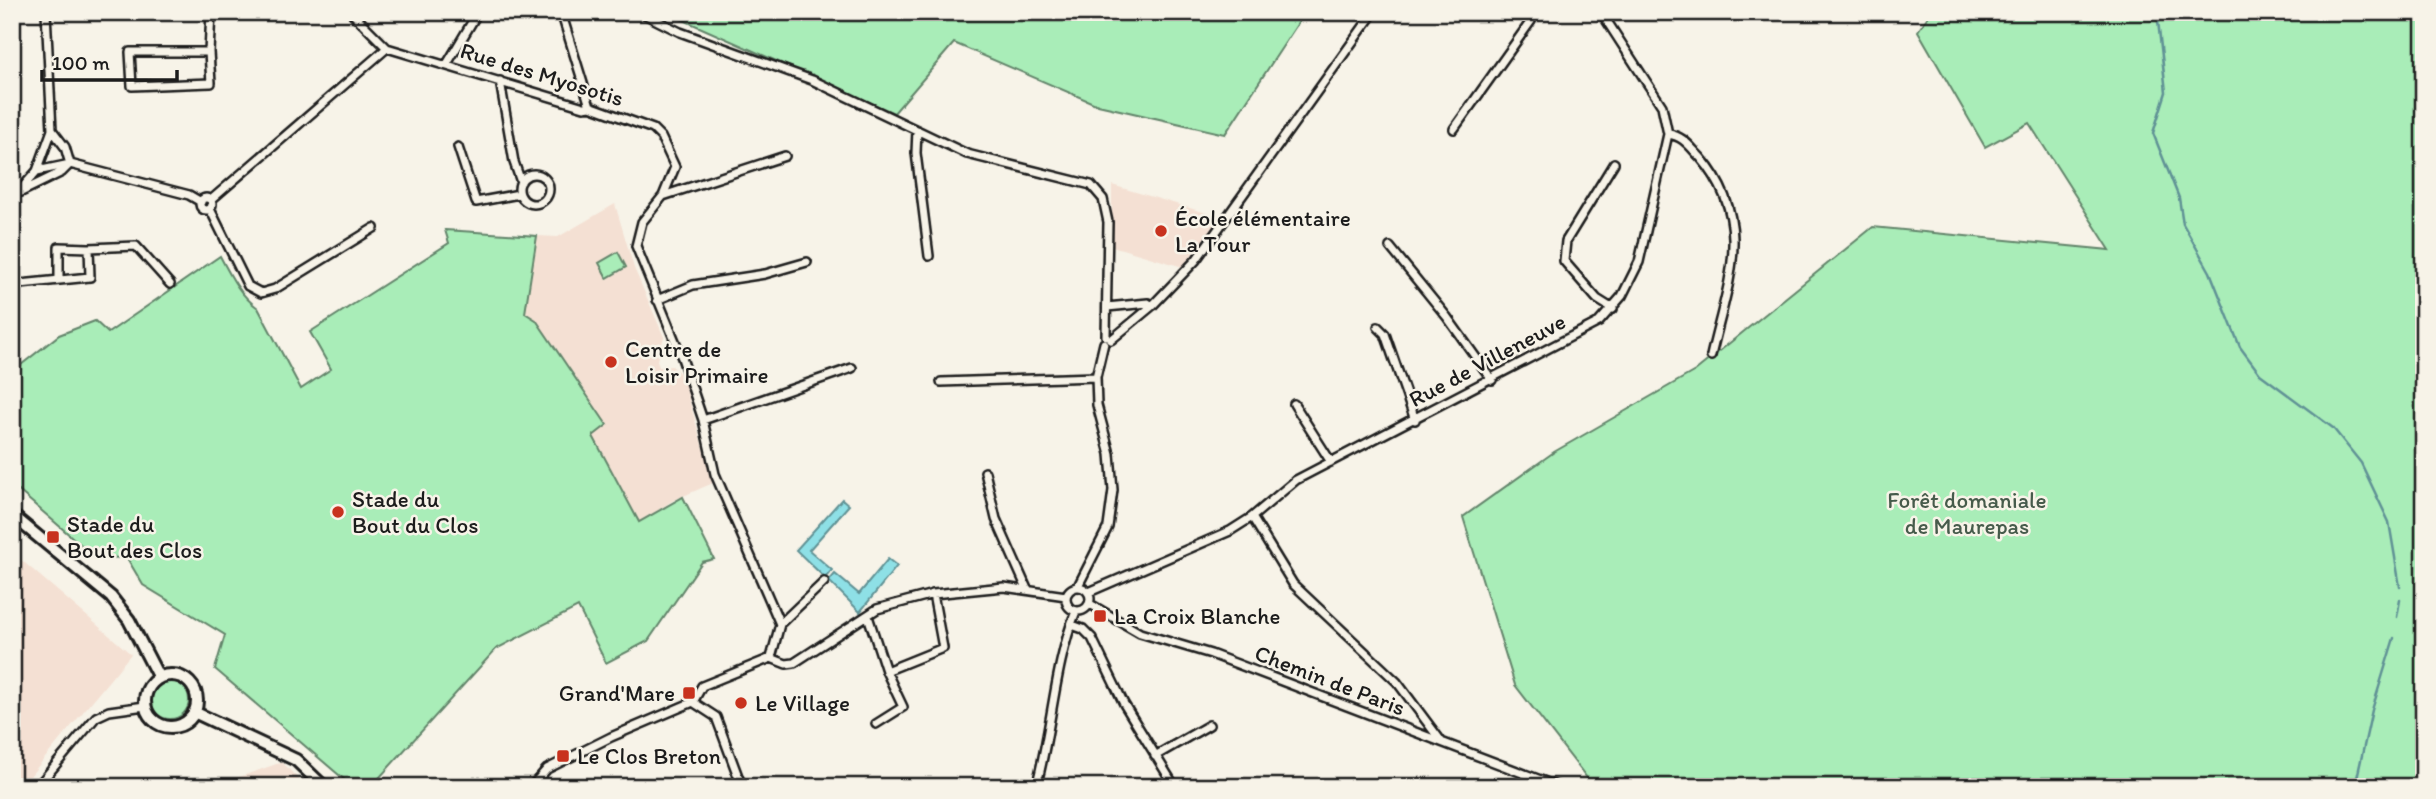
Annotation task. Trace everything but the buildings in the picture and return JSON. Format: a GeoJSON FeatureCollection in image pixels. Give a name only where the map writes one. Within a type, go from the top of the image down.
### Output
{"type":"FeatureCollection","features":[{"type":"Feature","properties":{"kind":"street"},"geometry":{"type":"LineString","coordinates":[[15,197],[37,171],[52,130],[46,12]]}},
{"type":"Feature","properties":{"kind":"street"},"geometry":{"type":"LineString","coordinates":[[209,52],[130,52],[132,86],[211,83],[211,12]]}},
{"type":"Feature","properties":{"kind":"street"},"geometry":{"type":"LineString","coordinates":[[351,12],[387,48],[211,200],[210,209],[248,286],[261,293],[275,289],[373,228]]}},
{"type":"Feature","properties":{"kind":"street"},"geometry":{"type":"LineString","coordinates":[[447,64],[478,12]]}},
{"type":"Feature","properties":{"kind":"street"},"geometry":{"type":"LineString","coordinates":[[561,12],[590,106]]}},
{"type":"Feature","properties":{"kind":"street"},"geometry":{"type":"LineString","coordinates":[[640,12],[680,32],[812,80],[967,154],[1091,185],[1103,199],[1108,222],[1107,340],[1096,377],[1097,405],[1110,454],[1113,490],[1108,527],[1078,586],[1066,596],[1067,604],[1076,611],[1083,611],[1090,604],[1089,592],[1078,586]]}},
{"type":"Feature","properties":{"kind":"street"},"geometry":{"type":"LineString","coordinates":[[1107,340],[1152,306],[1196,260],[1374,12]]}},
{"type":"Feature","properties":{"kind":"street"},"geometry":{"type":"LineString","coordinates":[[1454,129],[1531,21],[1532,12]]}},
{"type":"Feature","properties":{"kind":"street","name":"Rue de Villeneuve"},"geometry":{"type":"LineString","coordinates":[[1089,592],[1230,531],[1252,517],[1296,480],[1600,322],[1613,309],[1632,281],[1639,262],[1668,134],[1662,106],[1601,12]]}},
{"type":"Feature","properties":{"kind":"street","name":"Rue des Myosotis"},"geometry":{"type":"LineString","coordinates":[[387,48],[584,107],[590,106],[653,129],[667,146],[675,167],[663,196]]}},
{"type":"Feature","properties":{"kind":"street"},"geometry":{"type":"LineString","coordinates":[[500,81],[514,162],[521,182],[519,194],[525,202],[535,204],[544,200],[548,191],[546,182],[539,175],[529,176],[521,182]]}},
{"type":"Feature","properties":{"kind":"street"},"geometry":{"type":"LineString","coordinates":[[52,130],[65,147],[70,164]]}},
{"type":"Feature","properties":{"kind":"street"},"geometry":{"type":"LineString","coordinates":[[917,130],[916,153],[929,256]]}},
{"type":"Feature","properties":{"kind":"street"},"geometry":{"type":"LineString","coordinates":[[1668,134],[1681,136],[1711,170],[1734,225],[1734,255],[1711,356]]}},
{"type":"Feature","properties":{"kind":"street"},"geometry":{"type":"LineString","coordinates":[[458,147],[476,202],[519,194]]}},
{"type":"Feature","properties":{"kind":"street"},"geometry":{"type":"LineString","coordinates":[[780,624],[715,474],[703,420],[636,246],[642,222],[663,196],[785,156]]}},
{"type":"Feature","properties":{"kind":"street"},"geometry":{"type":"LineString","coordinates":[[1613,309],[1597,299],[1564,261],[1566,241],[1614,163]]}},
{"type":"Feature","properties":{"kind":"street"},"geometry":{"type":"LineString","coordinates":[[15,197],[62,172],[70,164]]}},
{"type":"Feature","properties":{"kind":"street"},"geometry":{"type":"LineString","coordinates":[[37,171],[70,164],[189,195],[201,202]]}},
{"type":"Feature","properties":{"kind":"street"},"geometry":{"type":"LineString","coordinates":[[37,171],[49,177]]}},
{"type":"Feature","properties":{"kind":"street"},"geometry":{"type":"LineString","coordinates":[[201,202],[205,198],[211,200]]}},
{"type":"Feature","properties":{"kind":"street"},"geometry":{"type":"LineString","coordinates":[[201,202],[202,209],[210,209]]}},
{"type":"Feature","properties":{"kind":"street"},"geometry":{"type":"LineString","coordinates":[[59,278],[59,247],[136,246],[170,284]]}},
{"type":"Feature","properties":{"kind":"street"},"geometry":{"type":"LineString","coordinates":[[1390,247],[1447,317],[1492,380]]}},
{"type":"Feature","properties":{"kind":"street"},"geometry":{"type":"LineString","coordinates":[[12,293],[20,284],[90,277],[89,248]]}},
{"type":"Feature","properties":{"kind":"street"},"geometry":{"type":"LineString","coordinates":[[657,300],[693,285],[765,274],[807,262]]}},
{"type":"Feature","properties":{"kind":"street"},"geometry":{"type":"LineString","coordinates":[[12,277],[20,284]]}},
{"type":"Feature","properties":{"kind":"street"},"geometry":{"type":"LineString","coordinates":[[1107,307],[1148,303],[1152,306]]}},
{"type":"Feature","properties":{"kind":"street"},"geometry":{"type":"LineString","coordinates":[[1378,327],[1385,334],[1415,420]]}},
{"type":"Feature","properties":{"kind":"street"},"geometry":{"type":"LineString","coordinates":[[703,420],[852,368]]}},
{"type":"Feature","properties":{"kind":"street"},"geometry":{"type":"LineString","coordinates":[[942,382],[1096,377]]}},
{"type":"Feature","properties":{"kind":"street"},"geometry":{"type":"LineString","coordinates":[[1294,404],[1331,462]]}},
{"type":"Feature","properties":{"kind":"street"},"geometry":{"type":"LineString","coordinates":[[985,472],[996,519],[1027,589]]}},
{"type":"Feature","properties":{"kind":"street"},"geometry":{"type":"LineString","coordinates":[[12,515],[111,597],[130,620],[159,678]]}},
{"type":"Feature","properties":{"kind":"street"},"geometry":{"type":"LineString","coordinates":[[1252,517],[1293,584],[1396,682],[1441,741]]}},
{"type":"Feature","properties":{"kind":"street"},"geometry":{"type":"LineString","coordinates":[[771,658],[780,624],[824,582]]}},
{"type":"Feature","properties":{"kind":"street"},"geometry":{"type":"LineString","coordinates":[[531,787],[547,769],[611,737],[693,702],[702,686],[771,658],[786,664],[794,663],[877,610],[933,594],[964,589],[1027,589],[1066,596]]}},
{"type":"Feature","properties":{"kind":"street"},"geometry":{"type":"LineString","coordinates":[[886,671],[943,648],[933,594]]}},
{"type":"Feature","properties":{"kind":"street","name":"Chemin de Paris"},"geometry":{"type":"LineString","coordinates":[[1090,604],[1140,633],[1210,654],[1554,786]]}},
{"type":"Feature","properties":{"kind":"street"},"geometry":{"type":"LineString","coordinates":[[1036,787],[1049,739],[1056,681],[1076,611]]}},
{"type":"Feature","properties":{"kind":"street"},"geometry":{"type":"LineString","coordinates":[[868,616],[886,671],[903,707],[876,724]]}},
{"type":"Feature","properties":{"kind":"street"},"geometry":{"type":"LineString","coordinates":[[1072,625],[1083,629],[1092,638],[1124,704],[1175,787]]}},
{"type":"Feature","properties":{"kind":"street"},"geometry":{"type":"LineString","coordinates":[[178,676],[189,683],[196,697],[194,712],[183,723],[168,727],[155,722],[145,706],[148,690],[159,678],[178,676]]}},
{"type":"Feature","properties":{"kind":"street"},"geometry":{"type":"LineString","coordinates":[[693,702],[716,717],[742,787]]}},
{"type":"Feature","properties":{"kind":"street"},"geometry":{"type":"LineString","coordinates":[[37,787],[96,717],[109,711],[145,706]]}},
{"type":"Feature","properties":{"kind":"street"},"geometry":{"type":"LineString","coordinates":[[194,712],[296,760],[324,787]]}},
{"type":"Feature","properties":{"kind":"street"},"geometry":{"type":"LineString","coordinates":[[1155,756],[1209,725]]}},
{"type":"Feature","properties":{"kind":"shaded area","name":"École élémentaire La Tour"},"geometry":{"type":"Polygon","coordinates":[[[1112,185],[1220,217],[1183,267],[1112,246],[1112,185]]]}},
{"type":"Feature","properties":{"kind":"shaded area","name":"Centre de Loisir Primaire"},"geometry":{"type":"Polygon","coordinates":[[[615,204],[634,268],[664,337],[657,360],[659,367],[672,366],[682,375],[713,483],[672,501],[639,523],[593,436],[606,424],[524,313],[537,236],[558,237],[615,204]]]}},
{"type":"Feature","properties":{"kind":"shaded area"},"geometry":{"type":"Polygon","coordinates":[[[12,552],[131,654],[21,787],[12,787],[12,552]]]}},
{"type":"Feature","properties":{"kind":"shaded area"},"geometry":{"type":"Polygon","coordinates":[[[282,762],[306,787],[211,787],[282,762]]]}},
{"type":"Feature","properties":{"kind":"green space"},"geometry":{"type":"Polygon","coordinates":[[[678,12],[1304,14],[1225,134],[1098,105],[954,43],[894,113],[679,18],[678,12]]]}},
{"type":"Feature","properties":{"kind":"green space","name":"Forêt domaniale de Maurepas"},"geometry":{"type":"Polygon","coordinates":[[[1931,12],[2424,12],[2424,787],[1594,787],[1515,685],[1463,517],[1554,452],[1695,371],[1873,227],[2110,250],[2029,123],[1985,147],[1918,31],[1931,12]]]}},
{"type":"Feature","properties":{"kind":"green space","name":"Stade du Bout du Clos"},"geometry":{"type":"Polygon","coordinates":[[[445,230],[537,236],[525,313],[536,320],[607,425],[593,436],[639,522],[683,497],[714,559],[702,562],[648,641],[606,663],[578,607],[496,649],[371,787],[353,787],[215,669],[225,635],[143,585],[127,558],[95,557],[12,485],[12,372],[59,335],[95,321],[108,333],[220,256],[237,286],[258,308],[301,389],[331,369],[310,332],[449,243],[445,230]]]}},
{"type":"Feature","properties":{"kind":"green space"},"geometry":{"type":"Polygon","coordinates":[[[618,252],[626,267],[607,278],[599,263],[618,252]]]}},
{"type":"Feature","properties":{"kind":"green space"},"geometry":{"type":"Polygon","coordinates":[[[170,681],[184,686],[189,700],[184,714],[170,719],[156,714],[151,700],[156,686],[170,681]]]}},
{"type":"Feature","properties":{"kind":"water"},"geometry":{"type":"Polygon","coordinates":[[[842,499],[849,505],[809,550],[832,570],[825,578],[796,550],[842,499]]]}},
{"type":"Feature","properties":{"kind":"water"},"geometry":{"type":"Polygon","coordinates":[[[888,559],[897,566],[860,612],[829,581],[835,574],[859,594],[888,559]]]}},
{"type":"Feature","properties":{"kind":"waterway"},"geometry":{"type":"LineString","coordinates":[[2157,12],[2166,92],[2153,133],[2179,198],[2183,224],[2210,272],[2240,347],[2260,374],[2333,428],[2361,463],[2389,522],[2400,587]]}},
{"type":"Feature","properties":{"kind":"waterway"},"geometry":{"type":"LineString","coordinates":[[2397,617],[2400,600]]}},
{"type":"Feature","properties":{"kind":"waterway"},"geometry":{"type":"LineString","coordinates":[[2355,787],[2372,710],[2394,638]]}},
{"type":"Feature","properties":{"kind":"place","name":"École élémentaire La Tour"},"geometry":{"type":"Point","coordinates":[1161,231]}},
{"type":"Feature","properties":{"kind":"place","name":"Centre de Loisir Primaire"},"geometry":{"type":"Point","coordinates":[611,362]}},
{"type":"Feature","properties":{"kind":"place","name":"Stade du Bout du Clos"},"geometry":{"type":"Point","coordinates":[338,512]}},
{"type":"Feature","properties":{"kind":"place","name":"Stade du Bout des Clos"},"geometry":{"type":"Point","coordinates":[53,537]}},
{"type":"Feature","properties":{"kind":"place","name":"La Croix Blanche"},"geometry":{"type":"Point","coordinates":[1100,616]}},
{"type":"Feature","properties":{"kind":"place","name":"Grand'Mare"},"geometry":{"type":"Point","coordinates":[689,693]}},
{"type":"Feature","properties":{"kind":"place","name":"Le Village"},"geometry":{"type":"Point","coordinates":[741,703]}},
{"type":"Feature","properties":{"kind":"place","name":"Le Clos Breton"},"geometry":{"type":"Point","coordinates":[563,756]}}]}
